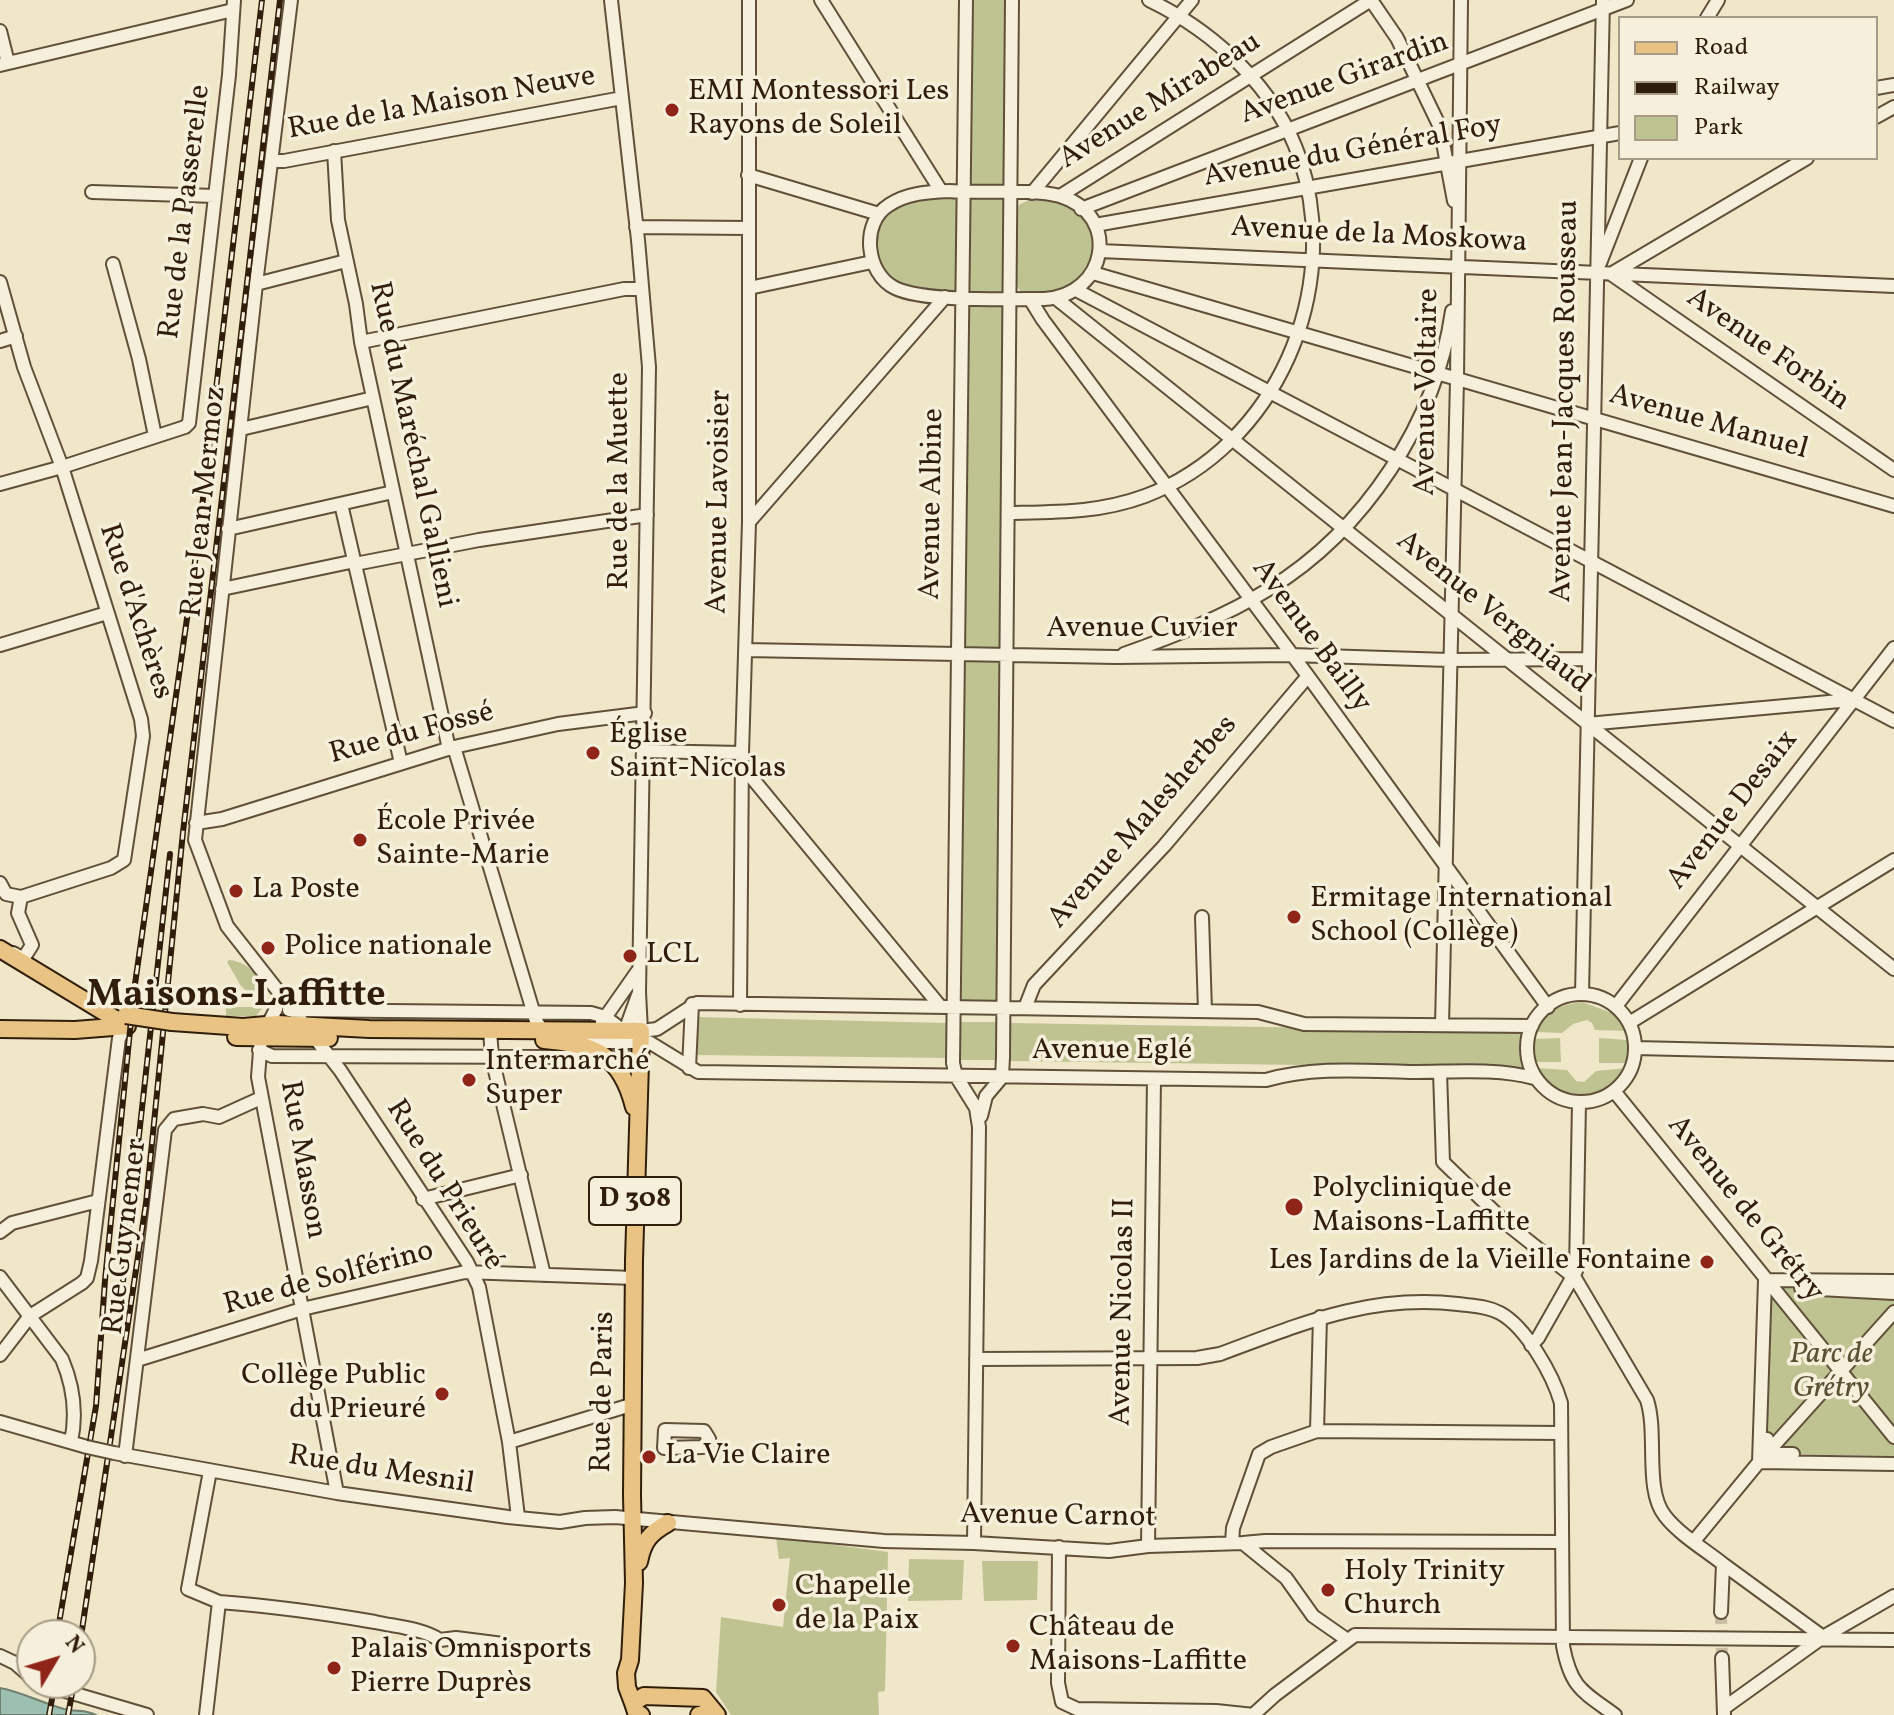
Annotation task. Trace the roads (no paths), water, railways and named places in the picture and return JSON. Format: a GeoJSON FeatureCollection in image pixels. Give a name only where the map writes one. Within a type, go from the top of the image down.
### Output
{"type":"FeatureCollection","features":[{"type":"Feature","properties":{"kind":"main road"},"geometry":{"type":"LineString","coordinates":[[0,939],[127,1020]]}},
{"type":"Feature","properties":{"kind":"main road"},"geometry":{"type":"LineString","coordinates":[[0,948],[127,1020]]}},
{"type":"Feature","properties":{"kind":"main road"},"geometry":{"type":"LineString","coordinates":[[0,1029],[75,1030],[127,1020],[171,1026],[243,1027],[274,1032],[490,1035],[563,1042],[597,1059]]}},
{"type":"Feature","properties":{"kind":"main road"},"geometry":{"type":"LineString","coordinates":[[490,1035],[601,1024],[632,1037]]}},
{"type":"Feature","properties":{"kind":"main road","name":"Rue de Paris"},"geometry":{"type":"LineString","coordinates":[[632,1037],[637,1125],[632,1518],[634,1583],[630,1660],[626,1673],[627,1687],[636,1712]]}},
{"type":"Feature","properties":{"kind":"main road","name":"Rue de Paris"},"geometry":{"type":"LineString","coordinates":[[597,1059],[625,1082],[637,1125]]}},
{"type":"Feature","properties":{"kind":"main road"},"geometry":{"type":"LineString","coordinates":[[634,1583],[642,1544],[651,1533],[668,1523]]}},
{"type":"Feature","properties":{"kind":"main road"},"geometry":{"type":"LineString","coordinates":[[630,1660],[650,1696]]}},
{"type":"Feature","properties":{"kind":"main road"},"geometry":{"type":"LineString","coordinates":[[636,1712],[638,1698],[650,1696],[717,1715]]}},
{"type":"Feature","properties":{"kind":"street","name":"Rue Jean Mermoz"},"geometry":{"type":"LineString","coordinates":[[291,0],[196,823],[197,849],[227,926],[312,1033]]}},
{"type":"Feature","properties":{"kind":"street","name":"Rue de la Muette"},"geometry":{"type":"LineString","coordinates":[[611,0],[649,367],[640,965],[632,1037]]}},
{"type":"Feature","properties":{"kind":"street","name":"Avenue Lavoisier"},"geometry":{"type":"LineString","coordinates":[[740,1005],[742,760],[749,522],[749,0]]}},
{"type":"Feature","properties":{"kind":"street"},"geometry":{"type":"LineString","coordinates":[[821,0],[941,191]]}},
{"type":"Feature","properties":{"kind":"street","name":"Avenue Albine"},"geometry":{"type":"LineString","coordinates":[[956,1076],[953,1063],[966,0]]}},
{"type":"Feature","properties":{"kind":"street"},"geometry":{"type":"LineString","coordinates":[[979,1127],[986,1096],[1002,1077],[1012,0]]}},
{"type":"Feature","properties":{"kind":"street"},"geometry":{"type":"LineString","coordinates":[[1008,513],[1096,510],[1145,496],[1166,486],[1233,438],[1270,393],[1299,334],[1309,296],[1313,223],[1299,157],[1270,102],[1221,45],[1180,15],[1149,0]]}},
{"type":"Feature","properties":{"kind":"street"},"geometry":{"type":"LineString","coordinates":[[1032,193],[1192,0]]}},
{"type":"Feature","properties":{"kind":"street"},"geometry":{"type":"LineString","coordinates":[[1371,0],[1420,80],[1454,162]]}},
{"type":"Feature","properties":{"kind":"street","name":"Avenue Mirabeau"},"geometry":{"type":"LineString","coordinates":[[1060,196],[1371,0]]}},
{"type":"Feature","properties":{"kind":"street","name":"Avenue Voltaire"},"geometry":{"type":"LineString","coordinates":[[1442,1025],[1452,489],[1457,380],[1458,266],[1454,162],[1461,0]]}},
{"type":"Feature","properties":{"kind":"street","name":"Avenue Girardin"},"geometry":{"type":"LineString","coordinates":[[1081,209],[1460,65],[1603,5],[1627,0]]}},
{"type":"Feature","properties":{"kind":"street"},"geometry":{"type":"LineString","coordinates":[[0,31],[4,64],[233,5]]}},
{"type":"Feature","properties":{"kind":"street","name":"Rue de la Passerelle"},"geometry":{"type":"LineString","coordinates":[[155,436],[189,423],[229,75],[233,5]]}},
{"type":"Feature","properties":{"kind":"street","name":"Avenue Jean-Jacques Rousseau"},"geometry":{"type":"LineString","coordinates":[[1582,994],[1603,5]]}},
{"type":"Feature","properties":{"kind":"street","name":"Rue de la Maison Neuve"},"geometry":{"type":"LineString","coordinates":[[271,161],[622,98]]}},
{"type":"Feature","properties":{"kind":"street","name":"Avenue du Général Foy"},"geometry":{"type":"LineString","coordinates":[[1095,225],[1618,133]]}},
{"type":"Feature","properties":{"kind":"street","name":"Rue du Maréchal Gallieni"},"geometry":{"type":"LineString","coordinates":[[334,151],[338,220],[361,342],[451,748],[534,1013],[543,1031]]}},
{"type":"Feature","properties":{"kind":"street"},"geometry":{"type":"LineString","coordinates":[[1596,273],[1640,160]]}},
{"type":"Feature","properties":{"kind":"street"},"geometry":{"type":"LineString","coordinates":[[1611,274],[1804,160]]}},
{"type":"Feature","properties":{"kind":"street"},"geometry":{"type":"LineString","coordinates":[[748,175],[879,214]]}},
{"type":"Feature","properties":{"kind":"street"},"geometry":{"type":"LineString","coordinates":[[92,192],[215,196]]}},
{"type":"Feature","properties":{"kind":"street"},"geometry":{"type":"LineString","coordinates":[[964,192],[1060,196],[1081,209],[1095,225],[1100,251],[1093,273],[1076,290],[1057,299],[915,295],[885,283],[872,262],[871,240],[879,214],[889,205],[910,195],[964,192]]}},
{"type":"Feature","properties":{"kind":"street"},"geometry":{"type":"LineString","coordinates":[[636,227],[748,228]]}},
{"type":"Feature","properties":{"kind":"street","name":"Avenue de la Moskowa"},"geometry":{"type":"LineString","coordinates":[[1100,251],[1894,286]]}},
{"type":"Feature","properties":{"kind":"street"},"geometry":{"type":"LineString","coordinates":[[256,284],[346,261]]}},
{"type":"Feature","properties":{"kind":"street"},"geometry":{"type":"LineString","coordinates":[[749,288],[872,262]]}},
{"type":"Feature","properties":{"kind":"street"},"geometry":{"type":"LineString","coordinates":[[0,484],[155,436],[139,359],[113,264]]}},
{"type":"Feature","properties":{"kind":"street"},"geometry":{"type":"LineString","coordinates":[[1116,657],[1197,626],[1250,600],[1315,556],[1343,528],[1397,460],[1420,416],[1438,374],[1458,266]]}},
{"type":"Feature","properties":{"kind":"street","name":"Avenue Manuel"},"geometry":{"type":"LineString","coordinates":[[1093,273],[1894,506]]}},
{"type":"Feature","properties":{"kind":"street","name":"Avenue Forbin"},"geometry":{"type":"LineString","coordinates":[[1611,274],[1894,470]]}},
{"type":"Feature","properties":{"kind":"street","name":"Rue d'Achères"},"geometry":{"type":"LineString","coordinates":[[0,282],[24,367],[62,467],[135,696],[143,736],[127,853],[119,865],[21,897]]}},
{"type":"Feature","properties":{"kind":"street"},"geometry":{"type":"LineString","coordinates":[[361,342],[624,289],[641,289]]}},
{"type":"Feature","properties":{"kind":"street"},"geometry":{"type":"LineString","coordinates":[[1076,290],[1894,721]]}},
{"type":"Feature","properties":{"kind":"street"},"geometry":{"type":"LineString","coordinates":[[749,522],[945,297]]}},
{"type":"Feature","properties":{"kind":"street","name":"Avenue Bailly"},"geometry":{"type":"LineString","coordinates":[[1030,299],[1548,1007]]}},
{"type":"Feature","properties":{"kind":"street","name":"Avenue Vergniaud"},"geometry":{"type":"LineString","coordinates":[[1057,299],[1894,969]]}},
{"type":"Feature","properties":{"kind":"street"},"geometry":{"type":"LineString","coordinates":[[0,341],[16,336]]}},
{"type":"Feature","properties":{"kind":"street"},"geometry":{"type":"LineString","coordinates":[[241,429],[373,398]]}},
{"type":"Feature","properties":{"kind":"street"},"geometry":{"type":"LineString","coordinates":[[228,529],[393,492]]}},
{"type":"Feature","properties":{"kind":"street"},"geometry":{"type":"LineString","coordinates":[[341,504],[401,763]]}},
{"type":"Feature","properties":{"kind":"street"},"geometry":{"type":"LineString","coordinates":[[222,589],[406,553],[647,515]]}},
{"type":"Feature","properties":{"kind":"street"},"geometry":{"type":"LineString","coordinates":[[0,645],[107,613]]}},
{"type":"Feature","properties":{"kind":"street","name":"Avenue Desaix"},"geometry":{"type":"LineString","coordinates":[[1616,1006],[1894,648]]}},
{"type":"Feature","properties":{"kind":"street","name":"Avenue Cuvier"},"geometry":{"type":"LineString","coordinates":[[746,650],[1116,657],[1291,655],[1449,660],[1587,659]]}},
{"type":"Feature","properties":{"kind":"street","name":"Avenue Malesherbes"},"geometry":{"type":"LineString","coordinates":[[1025,1008],[1034,985],[1164,846],[1308,676]]}},
{"type":"Feature","properties":{"kind":"street"},"geometry":{"type":"LineString","coordinates":[[1587,724],[1853,700]]}},
{"type":"Feature","properties":{"kind":"street","name":"Rue du Fossé"},"geometry":{"type":"LineString","coordinates":[[196,823],[222,819],[451,748],[558,724],[645,713]]}},
{"type":"Feature","properties":{"kind":"street"},"geometry":{"type":"LineString","coordinates":[[643,751],[742,760],[940,1006]]}},
{"type":"Feature","properties":{"kind":"street"},"geometry":{"type":"LineString","coordinates":[[1629,1023],[1894,860]]}},
{"type":"Feature","properties":{"kind":"street"},"geometry":{"type":"LineString","coordinates":[[0,883],[6,894],[21,897],[18,913],[32,945],[25,956],[20,957],[4,947],[0,948]]}},
{"type":"Feature","properties":{"kind":"street"},"geometry":{"type":"LineString","coordinates":[[1202,917],[1205,1011]]}},
{"type":"Feature","properties":{"kind":"street"},"geometry":{"type":"LineString","coordinates":[[274,1032],[294,1010],[591,1013],[601,1024],[640,965]]}},
{"type":"Feature","properties":{"kind":"street"},"geometry":{"type":"LineString","coordinates":[[274,989],[272,1056],[597,1059]]}},
{"type":"Feature","properties":{"kind":"street"},"geometry":{"type":"LineString","coordinates":[[1582,994],[1600,997],[1616,1006],[1629,1023],[1635,1048],[1625,1079],[1614,1091],[1597,1100],[1579,1102],[1561,1099],[1546,1091],[1534,1078],[1528,1064],[1532,1026],[1548,1007],[1563,998],[1582,994]]}},
{"type":"Feature","properties":{"kind":"street"},"geometry":{"type":"LineString","coordinates":[[563,1042],[632,1037],[657,1029],[692,1004]]}},
{"type":"Feature","properties":{"kind":"street"},"geometry":{"type":"LineString","coordinates":[[689,1068],[692,1004]]}},
{"type":"Feature","properties":{"kind":"street","name":"Avenue Eglé"},"geometry":{"type":"LineString","coordinates":[[692,1004],[1258,1012],[1304,1024],[1532,1026]]}},
{"type":"Feature","properties":{"kind":"street"},"geometry":{"type":"LineString","coordinates":[[0,1355],[30,1316],[87,1278],[119,1038],[127,1020]]}},
{"type":"Feature","properties":{"kind":"street","name":"Rue Masson"},"geometry":{"type":"LineString","coordinates":[[274,1032],[258,1077],[337,1493]]}},
{"type":"Feature","properties":{"kind":"street","name":"Rue du Prieuré"},"geometry":{"type":"LineString","coordinates":[[312,1033],[330,1056],[479,1287],[509,1442],[518,1517]]}},
{"type":"Feature","properties":{"kind":"street"},"geometry":{"type":"LineString","coordinates":[[490,1035],[492,1058],[544,1275]]}},
{"type":"Feature","properties":{"kind":"street","name":"Avenue Eglé"},"geometry":{"type":"LineString","coordinates":[[632,1037],[649,1042],[698,1072],[1266,1080],[1301,1071],[1514,1073],[1534,1078]]}},
{"type":"Feature","properties":{"kind":"street","name":"Rue de Paris"},"geometry":{"type":"LineString","coordinates":[[625,1082],[632,1037]]}},
{"type":"Feature","properties":{"kind":"street"},"geometry":{"type":"LineString","coordinates":[[1635,1048],[1894,1054]]}},
{"type":"Feature","properties":{"kind":"street"},"geometry":{"type":"LineString","coordinates":[[1440,1072],[1443,1162],[1507,1224],[1575,1278],[1647,1400],[1653,1417],[1653,1475],[1658,1505],[1678,1530],[1823,1637]]}},
{"type":"Feature","properties":{"kind":"street"},"geometry":{"type":"LineString","coordinates":[[956,1076],[976,1108],[979,1127],[974,1543]]}},
{"type":"Feature","properties":{"kind":"street","name":"Avenue Nicolas II"},"geometry":{"type":"LineString","coordinates":[[1148,1546],[1154,1079]]}},
{"type":"Feature","properties":{"kind":"street","name":"Avenue de Grétry"},"geometry":{"type":"LineString","coordinates":[[1614,1091],[1894,1437]]}},
{"type":"Feature","properties":{"kind":"street","name":"Rue Guynemer"},"geometry":{"type":"LineString","coordinates":[[120,1454],[137,1360],[165,1130],[174,1119],[203,1114],[219,1117],[261,1098]]}},
{"type":"Feature","properties":{"kind":"street"},"geometry":{"type":"LineString","coordinates":[[1531,1345],[1575,1278],[1579,1102]]}},
{"type":"Feature","properties":{"kind":"street"},"geometry":{"type":"LineString","coordinates":[[423,1199],[521,1175]]}},
{"type":"Feature","properties":{"kind":"street"},"geometry":{"type":"LineString","coordinates":[[0,1232],[12,1223],[98,1201]]}},
{"type":"Feature","properties":{"kind":"street","name":"Rue de Solférino"},"geometry":{"type":"LineString","coordinates":[[137,1360],[302,1309],[443,1276],[472,1273],[634,1278]]}},
{"type":"Feature","properties":{"kind":"street"},"geometry":{"type":"LineString","coordinates":[[0,1277],[62,1359],[68,1373],[75,1418],[71,1442]]}},
{"type":"Feature","properties":{"kind":"street"},"geometry":{"type":"LineString","coordinates":[[1768,1283],[1894,1281]]}},
{"type":"Feature","properties":{"kind":"street"},"geometry":{"type":"LineString","coordinates":[[1768,1283],[1894,1293]]}},
{"type":"Feature","properties":{"kind":"street"},"geometry":{"type":"LineString","coordinates":[[1763,1458],[1768,1283]]}},
{"type":"Feature","properties":{"kind":"street"},"geometry":{"type":"LineString","coordinates":[[976,1359],[1197,1358],[1220,1354],[1352,1308],[1439,1302],[1485,1307],[1499,1312],[1531,1345],[1556,1384],[1561,1403],[1563,1637],[1567,1670],[1576,1686],[1615,1715]]}},
{"type":"Feature","properties":{"kind":"street"},"geometry":{"type":"LineString","coordinates":[[1694,1541],[1763,1458],[1894,1312]]}},
{"type":"Feature","properties":{"kind":"street"},"geometry":{"type":"LineString","coordinates":[[1317,1431],[1320,1317]]}},
{"type":"Feature","properties":{"kind":"street"},"geometry":{"type":"LineString","coordinates":[[509,1442],[634,1404]]}},
{"type":"Feature","properties":{"kind":"street","name":"Rue du Mesnil"},"geometry":{"type":"LineString","coordinates":[[0,1422],[120,1454],[337,1493],[560,1522],[589,1517],[668,1523]]}},
{"type":"Feature","properties":{"kind":"street"},"geometry":{"type":"LineString","coordinates":[[1346,1639],[1313,1616],[1286,1578],[1238,1543],[1233,1528],[1259,1454],[1317,1431],[1561,1433]]}},
{"type":"Feature","properties":{"kind":"street"},"geometry":{"type":"LineString","coordinates":[[1763,1458],[1894,1456]]}},
{"type":"Feature","properties":{"kind":"street"},"geometry":{"type":"LineString","coordinates":[[1763,1458],[1894,1464]]}},
{"type":"Feature","properties":{"kind":"street"},"geometry":{"type":"LineString","coordinates":[[210,1471],[188,1589],[219,1602],[345,1617],[428,1632],[440,1640],[456,1638],[503,1644]]}},
{"type":"Feature","properties":{"kind":"street","name":"Avenue Carnot"},"geometry":{"type":"LineString","coordinates":[[668,1523],[884,1541],[1109,1551],[1148,1546],[1265,1541],[1562,1542]]}},
{"type":"Feature","properties":{"kind":"street"},"geometry":{"type":"LineString","coordinates":[[1059,1547],[1058,1683],[1062,1702],[1077,1709],[1216,1711],[1254,1715],[1346,1639],[1355,1635],[1894,1640]]}},
{"type":"Feature","properties":{"kind":"street"},"geometry":{"type":"LineString","coordinates":[[1721,1612],[1723,1564]]}},
{"type":"Feature","properties":{"kind":"street"},"geometry":{"type":"LineString","coordinates":[[1724,1711],[1823,1637],[1894,1596]]}},
{"type":"Feature","properties":{"kind":"street"},"geometry":{"type":"LineString","coordinates":[[206,1715],[219,1602]]}},
{"type":"Feature","properties":{"kind":"street"},"geometry":{"type":"LineString","coordinates":[[1722,1658],[1724,1711]]}},
{"type":"Feature","properties":{"kind":"street"},"geometry":{"type":"LineString","coordinates":[[92,1699],[147,1715]]}},
{"type":"Feature","properties":{"kind":"tunnel"},"geometry":{"type":"LineString","coordinates":[[1721,1612],[1722,1658]]}},
{"type":"Feature","properties":{"kind":"railway"},"geometry":{"type":"LineString","coordinates":[[60,1619],[96,1406],[105,1280],[134,991],[198,541],[262,0]]}},
{"type":"Feature","properties":{"kind":"railway"},"geometry":{"type":"LineString","coordinates":[[84,1619],[146,1203],[183,832],[280,0]]}},
{"type":"Feature","properties":{"kind":"railway"},"geometry":{"type":"LineString","coordinates":[[121,1299],[170,854]]}},
{"type":"Feature","properties":{"kind":"railway"},"geometry":{"type":"LineString","coordinates":[[49,1715],[52,1699]]}},
{"type":"Feature","properties":{"kind":"railway"},"geometry":{"type":"LineString","coordinates":[[68,1715],[71,1699]]}},
{"type":"Feature","properties":{"kind":"place","name":"EMI Montessori Les Rayons de Soleil"},"geometry":{"type":"Point","coordinates":[672,110]}},
{"type":"Feature","properties":{"kind":"place","name":"Église Saint-Nicolas"},"geometry":{"type":"Point","coordinates":[593,753]}},
{"type":"Feature","properties":{"kind":"place","name":"École Privée Sainte-Marie"},"geometry":{"type":"Point","coordinates":[360,840]}},
{"type":"Feature","properties":{"kind":"place","name":"La Poste"},"geometry":{"type":"Point","coordinates":[236,891]}},
{"type":"Feature","properties":{"kind":"place","name":"Ermitage International School (Collège)"},"geometry":{"type":"Point","coordinates":[1294,917]}},
{"type":"Feature","properties":{"kind":"place","name":"Police nationale"},"geometry":{"type":"Point","coordinates":[268,948]}},
{"type":"Feature","properties":{"kind":"place","name":"LCL"},"geometry":{"type":"Point","coordinates":[630,956]}},
{"type":"Feature","properties":{"kind":"place","name":"Intermarché Super"},"geometry":{"type":"Point","coordinates":[469,1080]}},
{"type":"Feature","properties":{"kind":"place","name":"Polyclinique de Maisons-Laffitte"},"geometry":{"type":"Point","coordinates":[1294,1207]}},
{"type":"Feature","properties":{"kind":"place","name":"Les Jardins de la Vieille Fontaine"},"geometry":{"type":"Point","coordinates":[1707,1262]}},
{"type":"Feature","properties":{"kind":"place","name":"Collège Public du Prieuré"},"geometry":{"type":"Point","coordinates":[442,1394]}},
{"type":"Feature","properties":{"kind":"place","name":"La Vie Claire"},"geometry":{"type":"Point","coordinates":[649,1457]}},
{"type":"Feature","properties":{"kind":"place","name":"Holy Trinity Church"},"geometry":{"type":"Point","coordinates":[1328,1590]}},
{"type":"Feature","properties":{"kind":"place","name":"Chapelle de la Paix"},"geometry":{"type":"Point","coordinates":[779,1605]}},
{"type":"Feature","properties":{"kind":"place","name":"Château de Maisons-Laffitte"},"geometry":{"type":"Point","coordinates":[1013,1646]}},
{"type":"Feature","properties":{"kind":"place","name":"Palais Omnisports Pierre Duprès"},"geometry":{"type":"Point","coordinates":[334,1668]}},
{"type":"Feature","properties":{"kind":"district","name":"Maisons-Laffitte"},"geometry":{"type":"Point","coordinates":[236,998]}},
{"type":"Feature","properties":{"kind":"park label","name":"Parc de Grétry"},"geometry":{"type":"Point","coordinates":[1831,1373]}}]}
